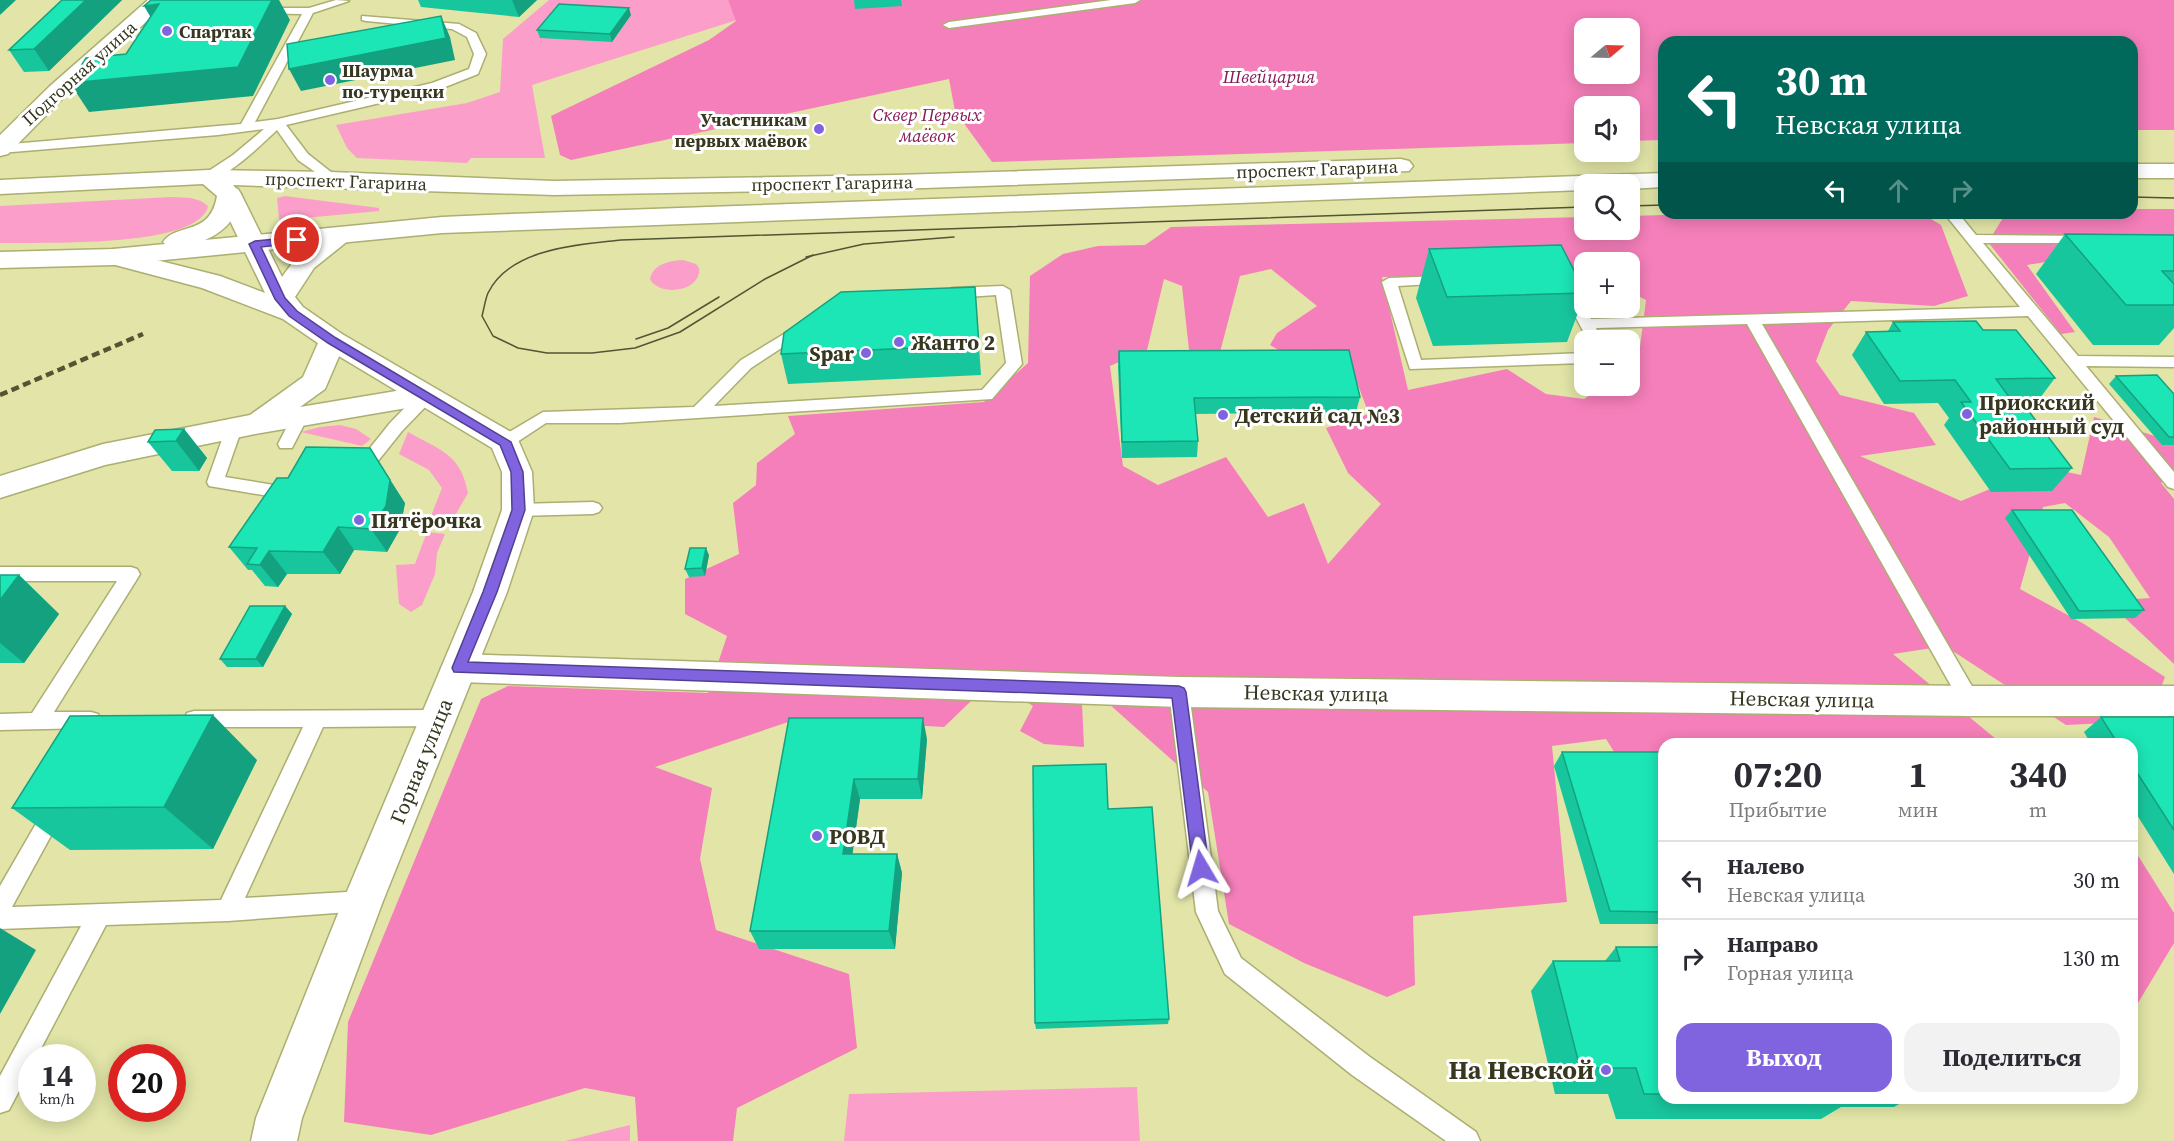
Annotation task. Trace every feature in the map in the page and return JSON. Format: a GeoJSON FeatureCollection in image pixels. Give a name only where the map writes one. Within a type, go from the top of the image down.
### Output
{"type":"FeatureCollection","features":[{"type":"Feature","properties":{"kind":"main road","name":"Подгорная улица"},"geometry":{"type":"LineString","coordinates":[[0,149],[58,90],[160,0]]}},
{"type":"Feature","properties":{"kind":"main road"},"geometry":{"type":"LineString","coordinates":[[2138,150],[2174,151]]}},
{"type":"Feature","properties":{"kind":"main road"},"geometry":{"type":"LineString","coordinates":[[1532,162],[1658,158]]}},
{"type":"Feature","properties":{"kind":"main road","name":"проспект Гагарина"},"geometry":{"type":"LineString","coordinates":[[0,187],[209,177],[331,179],[554,188],[908,182],[1424,166]]}},
{"type":"Feature","properties":{"kind":"main road"},"geometry":{"type":"LineString","coordinates":[[2138,171],[2174,171]]}},
{"type":"Feature","properties":{"kind":"main road"},"geometry":{"type":"LineString","coordinates":[[209,177],[229,194],[244,219],[287,306]]}},
{"type":"Feature","properties":{"kind":"main road","name":"проспект Гагарина"},"geometry":{"type":"LineString","coordinates":[[0,260],[113,256],[442,225],[1658,180]]}},
{"type":"Feature","properties":{"kind":"main road","name":"проспект Гагарина"},"geometry":{"type":"LineString","coordinates":[[113,256],[173,243],[210,229],[224,217],[229,205],[229,194]]}},
{"type":"Feature","properties":{"kind":"main road"},"geometry":{"type":"LineString","coordinates":[[287,306],[305,263],[340,235]]}},
{"type":"Feature","properties":{"kind":"main road"},"geometry":{"type":"LineString","coordinates":[[113,256],[211,282],[287,306],[332,340],[505,442]]}},
{"type":"Feature","properties":{"kind":"main road"},"geometry":{"type":"LineString","coordinates":[[244,426],[315,382],[332,340]]}},
{"type":"Feature","properties":{"kind":"main road"},"geometry":{"type":"LineString","coordinates":[[0,487],[103,455],[244,426],[426,396]]}},
{"type":"Feature","properties":{"kind":"main road","name":"Горная улица"},"geometry":{"type":"LineString","coordinates":[[274,1141],[279,1118],[363,901],[490,592],[518,510],[517,472],[505,442]]}},
{"type":"Feature","properties":{"kind":"main road","name":"Невская улица"},"geometry":{"type":"LineString","coordinates":[[459,668],[1179,692],[1970,701],[2174,700]]}},
{"type":"Feature","properties":{"kind":"lane"},"geometry":{"type":"LineString","coordinates":[[259,0],[248,11],[309,11],[344,1]]}},
{"type":"Feature","properties":{"kind":"lane"},"geometry":{"type":"LineString","coordinates":[[949,25],[1135,0]]}},
{"type":"Feature","properties":{"kind":"lane"},"geometry":{"type":"LineString","coordinates":[[246,127],[309,11]]}},
{"type":"Feature","properties":{"kind":"lane"},"geometry":{"type":"LineString","coordinates":[[0,149],[278,123],[436,86],[474,71],[480,54],[472,35],[454,26],[366,18]]}},
{"type":"Feature","properties":{"kind":"lane"},"geometry":{"type":"LineString","coordinates":[[209,177],[238,158],[278,123]]}},
{"type":"Feature","properties":{"kind":"lane"},"geometry":{"type":"LineString","coordinates":[[278,123],[303,157],[331,179]]}},
{"type":"Feature","properties":{"kind":"lane"},"geometry":{"type":"LineString","coordinates":[[1956,219],[2174,483]]}},
{"type":"Feature","properties":{"kind":"lane"},"geometry":{"type":"LineString","coordinates":[[1971,239],[2099,239]]}},
{"type":"Feature","properties":{"kind":"lane"},"geometry":{"type":"LineString","coordinates":[[1561,277],[1590,330]]}},
{"type":"Feature","properties":{"kind":"lane"},"geometry":{"type":"LineString","coordinates":[[1458,280],[1389,282],[1415,365],[1574,358]]}},
{"type":"Feature","properties":{"kind":"lane"},"geometry":{"type":"LineString","coordinates":[[505,442],[543,418],[699,412],[986,395],[1014,364],[1003,290],[931,293]]}},
{"type":"Feature","properties":{"kind":"lane"},"geometry":{"type":"LineString","coordinates":[[1587,324],[2031,311]]}},
{"type":"Feature","properties":{"kind":"lane"},"geometry":{"type":"LineString","coordinates":[[1752,320],[1970,701]]}},
{"type":"Feature","properties":{"kind":"lane"},"geometry":{"type":"LineString","coordinates":[[699,412],[746,364],[813,321]]}},
{"type":"Feature","properties":{"kind":"lane"},"geometry":{"type":"LineString","coordinates":[[2073,361],[2174,362]]}},
{"type":"Feature","properties":{"kind":"lane"},"geometry":{"type":"LineString","coordinates":[[372,457],[396,427],[426,396]]}},
{"type":"Feature","properties":{"kind":"lane"},"geometry":{"type":"LineString","coordinates":[[286,444],[300,417]]}},
{"type":"Feature","properties":{"kind":"lane"},"geometry":{"type":"LineString","coordinates":[[244,426],[215,482],[286,493]]}},
{"type":"Feature","properties":{"kind":"lane"},"geometry":{"type":"LineString","coordinates":[[518,510],[593,508]]}},
{"type":"Feature","properties":{"kind":"lane"},"geometry":{"type":"LineString","coordinates":[[0,574],[131,574],[38,721]]}},
{"type":"Feature","properties":{"kind":"lane"},"geometry":{"type":"LineString","coordinates":[[1179,692],[1206,912],[1233,966],[1361,1066],[1467,1141]]}},
{"type":"Feature","properties":{"kind":"lane"},"geometry":{"type":"LineString","coordinates":[[177,719],[439,718]]}},
{"type":"Feature","properties":{"kind":"lane"},"geometry":{"type":"LineString","coordinates":[[0,722],[106,719],[94,740]]}},
{"type":"Feature","properties":{"kind":"lane"},"geometry":{"type":"LineString","coordinates":[[228,910],[317,719]]}},
{"type":"Feature","properties":{"kind":"lane"},"geometry":{"type":"LineString","coordinates":[[0,907],[65,792]]}},
{"type":"Feature","properties":{"kind":"lane"},"geometry":{"type":"LineString","coordinates":[[0,918],[228,910],[363,901]]}},
{"type":"Feature","properties":{"kind":"lane"},"geometry":{"type":"LineString","coordinates":[[0,1101],[99,915]]}},
{"type":"Feature","properties":{"kind":"shaded area"},"geometry":{"type":"Polygon","coordinates":[[[549,0],[728,0],[737,20],[532,85],[545,158],[471,158],[467,163],[357,158],[347,148],[336,125],[467,103],[500,92],[503,39],[549,0]],[[631,15],[540,37],[613,41],[631,15]]]}},
{"type":"Feature","properties":{"kind":"shaded area"},"geometry":{"type":"Polygon","coordinates":[[[285,196],[379,208],[379,211],[283,220],[279,219],[277,198],[285,196]]]}},
{"type":"Feature","properties":{"kind":"shaded area"},"geometry":{"type":"Polygon","coordinates":[[[191,198],[208,206],[198,220],[177,230],[148,236],[80,242],[0,243],[0,206],[191,198]]]}},
{"type":"Feature","properties":{"kind":"shaded area"},"geometry":{"type":"Polygon","coordinates":[[[683,260],[696,264],[699,268],[698,276],[687,287],[662,289],[650,279],[658,267],[667,262],[683,260]]]}},
{"type":"Feature","properties":{"kind":"shaded area"},"geometry":{"type":"Polygon","coordinates":[[[340,425],[356,429],[371,439],[362,446],[301,432],[320,427],[340,425]]]}},
{"type":"Feature","properties":{"kind":"shaded area"},"geometry":{"type":"Polygon","coordinates":[[[408,432],[439,449],[454,461],[460,470],[468,493],[453,519],[431,516],[442,488],[429,470],[399,454],[408,432]]]}},
{"type":"Feature","properties":{"kind":"shaded area"},"geometry":{"type":"Polygon","coordinates":[[[427,532],[445,534],[437,553],[435,574],[422,605],[411,612],[399,604],[396,565],[415,564],[427,532]]]}},
{"type":"Feature","properties":{"kind":"shaded area"},"geometry":{"type":"Polygon","coordinates":[[[1137,1087],[1140,1141],[844,1141],[849,1094],[1137,1087]]]}},
{"type":"Feature","properties":{"kind":"shaded area"},"geometry":{"type":"Polygon","coordinates":[[[630,1125],[630,1141],[565,1141],[630,1125]]]}},
{"type":"Feature","properties":{"kind":"green space","name":"Швейцария"},"geometry":{"type":"Polygon","coordinates":[[[728,0],[2174,0],[2174,130],[2138,130],[2138,36],[1658,36],[1658,140],[1640,141],[1640,96],[1574,96],[1574,143],[992,162],[955,111],[949,79],[571,160],[560,155],[551,116],[709,40],[736,21],[728,0]]]}},
{"type":"Feature","properties":{"kind":"green space"},"geometry":{"type":"Polygon","coordinates":[[[2138,209],[2174,209],[2174,249],[2064,259],[2027,265],[2075,332],[2061,334],[1988,242],[2002,219],[2138,219],[2138,209]]]}},
{"type":"Feature","properties":{"kind":"green space"},"geometry":{"type":"Polygon","coordinates":[[[1658,215],[1658,219],[1931,219],[1941,225],[1968,296],[1934,306],[1851,301],[1828,330],[1816,361],[1840,395],[1914,413],[1936,445],[1860,456],[1961,501],[2043,467],[2081,475],[2094,417],[2174,442],[2174,470],[2161,483],[2174,499],[2174,664],[2125,618],[2122,600],[2150,598],[2109,537],[2065,503],[2043,507],[2020,589],[2084,624],[2165,677],[2148,721],[2066,725],[1945,646],[1893,654],[1995,738],[1658,738],[1658,821],[1606,739],[1552,746],[1567,902],[1413,916],[1415,985],[1387,997],[1304,963],[1229,924],[1208,792],[1109,704],[1082,704],[1084,747],[1044,744],[1020,731],[1033,706],[993,680],[944,727],[797,719],[655,767],[712,788],[700,859],[716,930],[849,974],[857,1048],[737,1108],[733,1141],[638,1141],[635,1097],[585,1088],[431,1135],[344,1122],[348,1022],[481,699],[508,686],[708,693],[727,636],[685,614],[685,579],[739,554],[733,503],[756,485],[757,463],[795,434],[788,416],[984,402],[1028,363],[1030,276],[1063,254],[1098,246],[1145,245],[1171,227],[1574,217],[1574,240],[1640,240],[1640,216],[1658,215]],[[1574,252],[1574,273],[1382,277],[1408,390],[1507,369],[1546,394],[1584,399],[1589,396],[1640,396],[1640,346],[1646,300],[1640,297],[1640,252],[1574,252]],[[1271,269],[1240,276],[1219,356],[1197,364],[1189,350],[1182,286],[1164,279],[1147,350],[1110,366],[1123,466],[1158,485],[1226,457],[1268,517],[1304,503],[1328,564],[1381,504],[1348,473],[1326,428],[1369,414],[1345,351],[1285,354],[1270,345],[1277,333],[1317,306],[1271,269]]]}},
{"type":"Feature","properties":{"kind":"green space"},"geometry":{"type":"Polygon","coordinates":[[[2138,856],[2174,913],[2174,943],[2138,1003],[2138,856]]]}},
{"type":"Feature","properties":{"kind":"building"},"geometry":{"type":"Polygon","coordinates":[[[62,0],[86,0],[34,49],[9,50],[62,0]]]}},
{"type":"Feature","properties":{"kind":"building"},"geometry":{"type":"Polygon","coordinates":[[[151,0],[272,0],[238,67],[70,83],[86,58],[126,54],[159,4],[144,6],[151,0]]]}},
{"type":"Feature","properties":{"kind":"building"},"geometry":{"type":"Polygon","coordinates":[[[559,4],[629,8],[610,34],[537,30],[559,4]]]}},
{"type":"Feature","properties":{"kind":"building"},"geometry":{"type":"Polygon","coordinates":[[[441,16],[446,38],[289,69],[287,44],[441,16]]]}},
{"type":"Feature","properties":{"kind":"building"},"geometry":{"type":"Polygon","coordinates":[[[2065,234],[2174,235],[2174,271],[2162,271],[2174,284],[2174,305],[2126,305],[2065,234]]]}},
{"type":"Feature","properties":{"kind":"building"},"geometry":{"type":"Polygon","coordinates":[[[1561,245],[1574,270],[1574,293],[1447,297],[1429,249],[1561,245]]]}},
{"type":"Feature","properties":{"kind":"building"},"geometry":{"type":"Polygon","coordinates":[[[975,287],[979,345],[781,354],[784,333],[841,292],[975,287]]]}},
{"type":"Feature","properties":{"kind":"building"},"geometry":{"type":"Polygon","coordinates":[[[1976,321],[1983,330],[2016,330],[2055,378],[1996,379],[2012,401],[2021,401],[2072,468],[2010,469],[1961,402],[1971,402],[1955,380],[1900,381],[1866,332],[1900,331],[1893,322],[1976,321]]]}},
{"type":"Feature","properties":{"kind":"building"},"geometry":{"type":"Polygon","coordinates":[[[1349,350],[1360,397],[1194,398],[1198,441],[1122,442],[1119,351],[1349,350]]]}},
{"type":"Feature","properties":{"kind":"building"},"geometry":{"type":"Polygon","coordinates":[[[2157,375],[2174,394],[2174,437],[2169,437],[2116,376],[2157,375]]]}},
{"type":"Feature","properties":{"kind":"building"},"geometry":{"type":"Polygon","coordinates":[[[184,429],[176,441],[148,442],[155,430],[184,429]]]}},
{"type":"Feature","properties":{"kind":"building"},"geometry":{"type":"Polygon","coordinates":[[[306,447],[370,448],[390,480],[386,506],[371,529],[338,527],[323,552],[269,551],[260,565],[247,564],[257,548],[229,547],[277,478],[288,478],[306,447]]]}},
{"type":"Feature","properties":{"kind":"building"},"geometry":{"type":"Polygon","coordinates":[[[2012,510],[2072,510],[2144,610],[2079,611],[2012,510]]]}},
{"type":"Feature","properties":{"kind":"building"},"geometry":{"type":"Polygon","coordinates":[[[690,548],[706,548],[702,568],[685,569],[690,548]]]}},
{"type":"Feature","properties":{"kind":"building"},"geometry":{"type":"Polygon","coordinates":[[[0,575],[19,575],[0,600],[0,575]]]}},
{"type":"Feature","properties":{"kind":"building"},"geometry":{"type":"Polygon","coordinates":[[[250,606],[285,606],[256,659],[220,659],[250,606]]]}},
{"type":"Feature","properties":{"kind":"building"},"geometry":{"type":"Polygon","coordinates":[[[213,715],[164,807],[12,808],[70,716],[213,715]]]}},
{"type":"Feature","properties":{"kind":"building"},"geometry":{"type":"Polygon","coordinates":[[[2101,717],[2174,717],[2174,830],[2138,774],[2138,738],[2114,738],[2101,717]]]}},
{"type":"Feature","properties":{"kind":"building","name":"РОВД"},"geometry":{"type":"Polygon","coordinates":[[[789,718],[923,718],[918,779],[854,779],[843,854],[897,854],[889,931],[750,931],[789,718]]]}},
{"type":"Feature","properties":{"kind":"building"},"geometry":{"type":"Polygon","coordinates":[[[1562,752],[1658,752],[1658,912],[1610,911],[1562,752]]]}},
{"type":"Feature","properties":{"kind":"building"},"geometry":{"type":"Polygon","coordinates":[[[1106,764],[1108,809],[1152,807],[1169,1019],[1035,1023],[1033,766],[1106,764]]]}},
{"type":"Feature","properties":{"kind":"building"},"geometry":{"type":"Polygon","coordinates":[[[1616,947],[1658,947],[1658,1094],[1644,1094],[1636,1068],[1580,1068],[1553,961],[1620,961],[1616,947]]]}},
{"type":"Feature","properties":{"kind":"tram line"},"geometry":{"type":"LineString","coordinates":[[2138,197],[2174,198]]}},
{"type":"Feature","properties":{"kind":"tram line"},"geometry":{"type":"LineString","coordinates":[[1640,206],[1658,205]]}},
{"type":"Feature","properties":{"kind":"tram line"},"geometry":{"type":"LineString","coordinates":[[811,256],[765,279],[680,332],[635,348],[592,353],[547,353],[518,348],[493,336],[482,316],[488,293],[498,278],[512,266],[528,258],[566,247],[621,240],[1574,207]]}},
{"type":"Feature","properties":{"kind":"tram line"},"geometry":{"type":"LineString","coordinates":[[811,256],[864,244],[954,237]]}},
{"type":"Feature","properties":{"kind":"tram line"},"geometry":{"type":"LineString","coordinates":[[806,257],[811,256]]}},
{"type":"Feature","properties":{"kind":"tram line"},"geometry":{"type":"LineString","coordinates":[[636,339],[668,328],[719,297]]}},
{"type":"Feature","properties":{"kind":"railway"},"geometry":{"type":"LineString","coordinates":[[0,395],[143,334]]}},
{"type":"Feature","properties":{"kind":"place","name":"Спартак"},"geometry":{"type":"Point","coordinates":[167,31]}},
{"type":"Feature","properties":{"kind":"place","name":"Шаурма по-турецки"},"geometry":{"type":"Point","coordinates":[330,80]}},
{"type":"Feature","properties":{"kind":"place","name":"Участникам первых маёвок"},"geometry":{"type":"Point","coordinates":[819,129]}},
{"type":"Feature","properties":{"kind":"place","name":"Жанто 2"},"geometry":{"type":"Point","coordinates":[899,342]}},
{"type":"Feature","properties":{"kind":"place","name":"Spar"},"geometry":{"type":"Point","coordinates":[866,353]}},
{"type":"Feature","properties":{"kind":"place","name":"Приокский районный суд"},"geometry":{"type":"Point","coordinates":[1967,414]}},
{"type":"Feature","properties":{"kind":"place","name":"Детский сад №3"},"geometry":{"type":"Point","coordinates":[1223,415]}},
{"type":"Feature","properties":{"kind":"place","name":"Пятёрочка"},"geometry":{"type":"Point","coordinates":[359,520]}},
{"type":"Feature","properties":{"kind":"place","name":"РОВД"},"geometry":{"type":"Point","coordinates":[817,836]}},
{"type":"Feature","properties":{"kind":"place","name":"На Невской"},"geometry":{"type":"Point","coordinates":[1606,1070]}},
{"type":"Feature","properties":{"kind":"route"},"geometry":{"type":"LineString","coordinates":[[297,240],[255,244],[280,299],[293,313],[332,340],[505,442],[517,472],[518,510],[490,592],[459,668],[1179,692],[1201,868]]}},
{"type":"Feature","properties":{"kind":"park label","name":"Сквер Первых маёвок"},"geometry":{"type":"Point","coordinates":[927,124]}}]}
